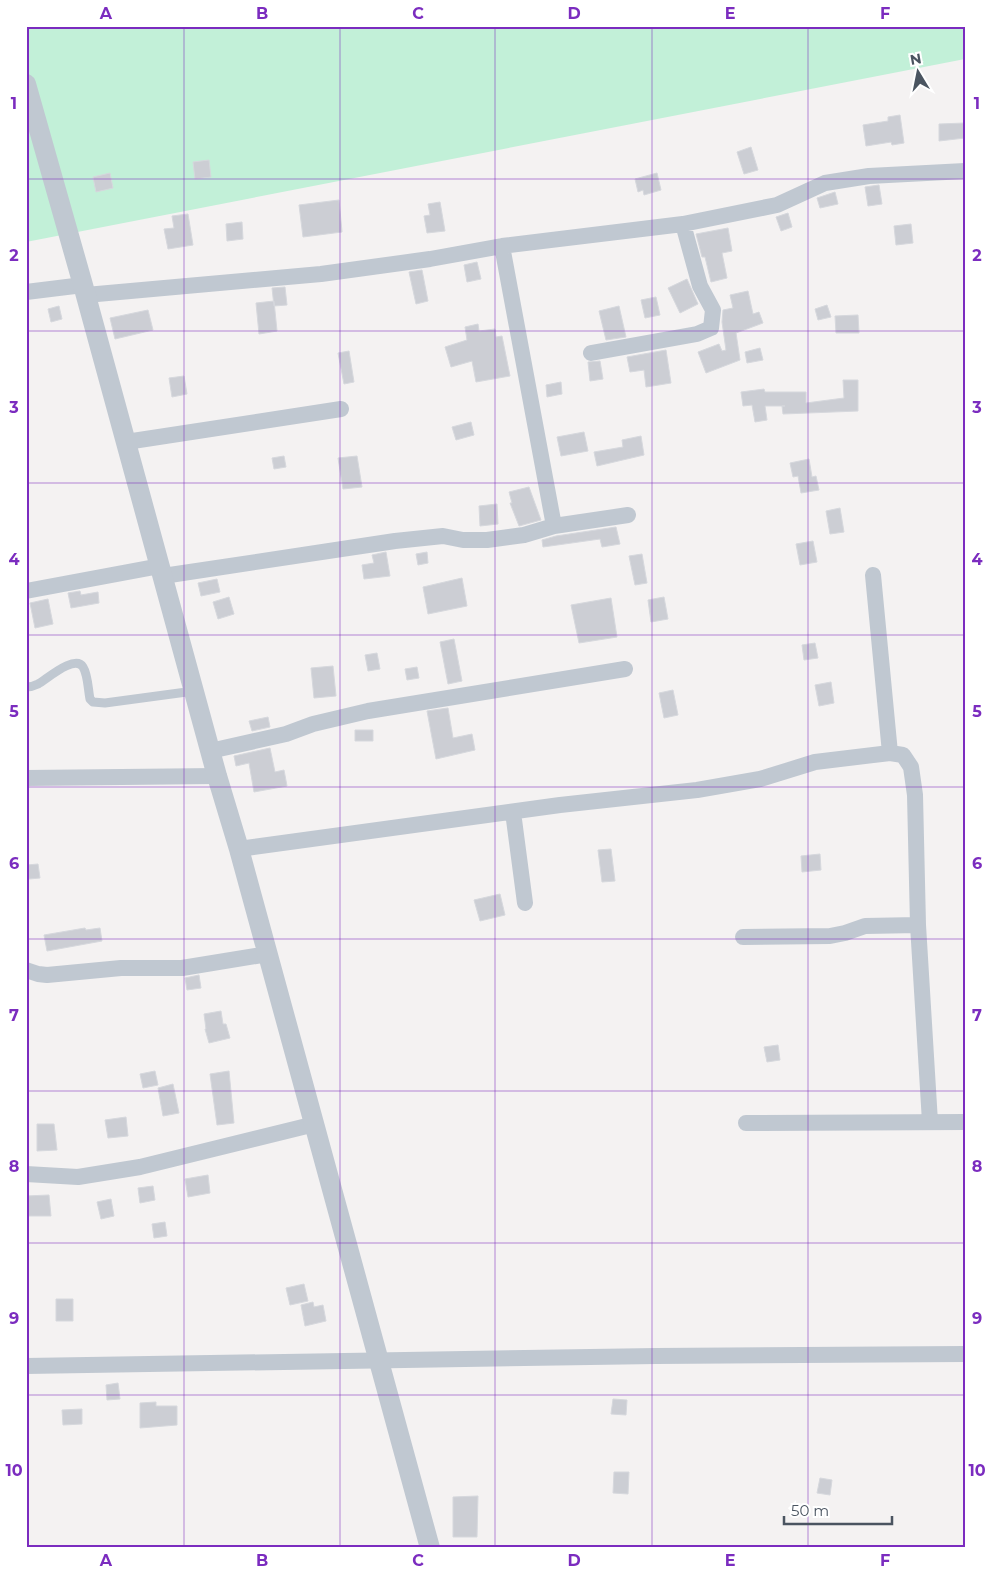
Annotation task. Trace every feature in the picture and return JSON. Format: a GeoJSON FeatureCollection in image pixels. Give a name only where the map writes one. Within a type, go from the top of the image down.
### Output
{"type":"FeatureCollection","features":[{"type":"Feature","properties":{"kind":"street"},"geometry":{"type":"LineString","coordinates":[[26,84],[315,1124],[430,1548]]}},
{"type":"Feature","properties":{"kind":"street"},"geometry":{"type":"LineString","coordinates":[[26,292],[84,290],[321,274],[430,259],[502,246],[683,224],[777,205],[824,183],[870,176],[965,171]]}},
{"type":"Feature","properties":{"kind":"street"},"geometry":{"type":"LineString","coordinates":[[591,353],[698,334],[711,328],[712,310],[700,286],[683,224]]}},
{"type":"Feature","properties":{"kind":"street"},"geometry":{"type":"LineString","coordinates":[[502,246],[554,526]]}},
{"type":"Feature","properties":{"kind":"street"},"geometry":{"type":"LineString","coordinates":[[126,442],[341,408]]}},
{"type":"Feature","properties":{"kind":"street"},"geometry":{"type":"LineString","coordinates":[[26,591],[161,571],[395,541],[443,536],[463,540],[486,540],[524,535],[554,526],[628,515]]}},
{"type":"Feature","properties":{"kind":"street"},"geometry":{"type":"LineString","coordinates":[[873,575],[890,753]]}},
{"type":"Feature","properties":{"kind":"street"},"geometry":{"type":"LineString","coordinates":[[210,751],[286,734],[313,724],[368,711],[624,669]]}},
{"type":"Feature","properties":{"kind":"street"},"geometry":{"type":"LineString","coordinates":[[239,849],[512,812],[697,790],[760,779],[816,762],[890,753],[903,755],[911,767],[915,795],[918,925],[930,1122]]}},
{"type":"Feature","properties":{"kind":"street"},"geometry":{"type":"LineString","coordinates":[[26,778],[217,776]]}},
{"type":"Feature","properties":{"kind":"street"},"geometry":{"type":"LineString","coordinates":[[512,812],[525,903]]}},
{"type":"Feature","properties":{"kind":"street"},"geometry":{"type":"LineString","coordinates":[[743,937],[830,936],[865,926],[918,925]]}},
{"type":"Feature","properties":{"kind":"street"},"geometry":{"type":"LineString","coordinates":[[26,970],[47,975],[121,968],[182,968],[268,954]]}},
{"type":"Feature","properties":{"kind":"street"},"geometry":{"type":"LineString","coordinates":[[746,1123],[965,1122]]}},
{"type":"Feature","properties":{"kind":"street"},"geometry":{"type":"LineString","coordinates":[[26,1174],[78,1176],[140,1167],[315,1124]]}},
{"type":"Feature","properties":{"kind":"street"},"geometry":{"type":"LineString","coordinates":[[26,1366],[965,1354]]}},
{"type":"Feature","properties":{"kind":"lane"},"geometry":{"type":"LineString","coordinates":[[26,688],[36,685],[67,666],[78,663],[81,664],[85,671],[90,698],[93,702],[106,703],[194,691]]}},
{"type":"Feature","properties":{"kind":"green space"},"geometry":{"type":"Polygon","coordinates":[[[26,26],[965,26],[965,59],[26,242],[26,26]]]}},
{"type":"Feature","properties":{"kind":"building"},"geometry":{"type":"Polygon","coordinates":[[[900,115],[904,143],[892,145],[891,142],[866,146],[863,125],[888,121],[888,117],[900,115]]]}},
{"type":"Feature","properties":{"kind":"building"},"geometry":{"type":"Polygon","coordinates":[[[965,123],[965,138],[939,141],[939,124],[965,123]]]}},
{"type":"Feature","properties":{"kind":"building"},"geometry":{"type":"Polygon","coordinates":[[[751,147],[758,170],[744,174],[737,152],[751,147]]]}},
{"type":"Feature","properties":{"kind":"building"},"geometry":{"type":"Polygon","coordinates":[[[209,160],[211,177],[195,179],[193,162],[209,160]]]}},
{"type":"Feature","properties":{"kind":"building"},"geometry":{"type":"Polygon","coordinates":[[[110,173],[113,188],[96,192],[93,177],[110,173]]]}},
{"type":"Feature","properties":{"kind":"building"},"geometry":{"type":"Polygon","coordinates":[[[657,173],[661,190],[644,195],[643,190],[638,192],[635,179],[657,173]]]}},
{"type":"Feature","properties":{"kind":"building"},"geometry":{"type":"Polygon","coordinates":[[[879,185],[882,204],[868,206],[865,187],[879,185]]]}},
{"type":"Feature","properties":{"kind":"building"},"geometry":{"type":"Polygon","coordinates":[[[835,192],[838,204],[820,208],[817,198],[835,192]]]}},
{"type":"Feature","properties":{"kind":"building"},"geometry":{"type":"Polygon","coordinates":[[[339,200],[342,232],[303,237],[299,205],[339,200]]]}},
{"type":"Feature","properties":{"kind":"building"},"geometry":{"type":"Polygon","coordinates":[[[440,202],[445,231],[427,233],[424,216],[430,215],[428,204],[440,202]]]}},
{"type":"Feature","properties":{"kind":"building"},"geometry":{"type":"Polygon","coordinates":[[[788,213],[792,227],[781,231],[776,217],[788,213]]]}},
{"type":"Feature","properties":{"kind":"building"},"geometry":{"type":"Polygon","coordinates":[[[188,214],[193,245],[168,249],[164,229],[174,228],[172,216],[188,214]]]}},
{"type":"Feature","properties":{"kind":"building"},"geometry":{"type":"Polygon","coordinates":[[[242,222],[243,239],[227,241],[226,224],[242,222]]]}},
{"type":"Feature","properties":{"kind":"building"},"geometry":{"type":"Polygon","coordinates":[[[911,224],[913,243],[896,245],[894,226],[911,224]]]}},
{"type":"Feature","properties":{"kind":"building"},"geometry":{"type":"Polygon","coordinates":[[[728,228],[732,251],[722,253],[727,278],[711,282],[705,257],[702,257],[696,234],[728,228]]]}},
{"type":"Feature","properties":{"kind":"building"},"geometry":{"type":"Polygon","coordinates":[[[477,262],[481,279],[467,282],[464,265],[477,262]]]}},
{"type":"Feature","properties":{"kind":"building"},"geometry":{"type":"Polygon","coordinates":[[[422,270],[428,301],[416,304],[409,272],[422,270]]]}},
{"type":"Feature","properties":{"kind":"building"},"geometry":{"type":"Polygon","coordinates":[[[687,279],[698,304],[680,313],[668,288],[687,279]]]}},
{"type":"Feature","properties":{"kind":"building"},"geometry":{"type":"Polygon","coordinates":[[[285,287],[287,305],[274,306],[272,288],[285,287]]]}},
{"type":"Feature","properties":{"kind":"building"},"geometry":{"type":"Polygon","coordinates":[[[748,291],[753,314],[759,312],[763,323],[736,333],[740,360],[706,373],[698,352],[719,344],[722,351],[726,350],[722,322],[723,310],[733,308],[730,295],[748,291]]]}},
{"type":"Feature","properties":{"kind":"building"},"geometry":{"type":"Polygon","coordinates":[[[656,297],[660,315],[645,318],[641,300],[656,297]]]}},
{"type":"Feature","properties":{"kind":"building"},"geometry":{"type":"Polygon","coordinates":[[[274,301],[277,331],[259,334],[256,303],[274,301]]]}},
{"type":"Feature","properties":{"kind":"building"},"geometry":{"type":"Polygon","coordinates":[[[827,305],[831,317],[818,320],[815,309],[827,305]]]}},
{"type":"Feature","properties":{"kind":"building"},"geometry":{"type":"Polygon","coordinates":[[[59,306],[62,319],[51,322],[48,309],[59,306]]]}},
{"type":"Feature","properties":{"kind":"building"},"geometry":{"type":"Polygon","coordinates":[[[619,306],[626,337],[606,340],[599,311],[619,306]]]}},
{"type":"Feature","properties":{"kind":"building"},"geometry":{"type":"Polygon","coordinates":[[[148,310],[153,330],[115,339],[110,318],[148,310]]]}},
{"type":"Feature","properties":{"kind":"building"},"geometry":{"type":"Polygon","coordinates":[[[858,315],[859,333],[836,333],[835,316],[858,315]]]}},
{"type":"Feature","properties":{"kind":"building"},"geometry":{"type":"Polygon","coordinates":[[[478,324],[479,331],[495,329],[496,337],[502,336],[510,376],[476,382],[472,361],[451,367],[445,347],[467,340],[465,327],[478,324]]]}},
{"type":"Feature","properties":{"kind":"building"},"geometry":{"type":"Polygon","coordinates":[[[760,348],[763,360],[747,363],[745,352],[760,348]]]}},
{"type":"Feature","properties":{"kind":"building"},"geometry":{"type":"Polygon","coordinates":[[[666,350],[671,383],[646,387],[644,370],[630,372],[627,357],[666,350]]]}},
{"type":"Feature","properties":{"kind":"building"},"geometry":{"type":"Polygon","coordinates":[[[349,351],[354,382],[344,384],[338,353],[349,351]]]}},
{"type":"Feature","properties":{"kind":"building"},"geometry":{"type":"Polygon","coordinates":[[[600,361],[603,379],[590,381],[588,362],[600,361]]]}},
{"type":"Feature","properties":{"kind":"building"},"geometry":{"type":"Polygon","coordinates":[[[184,376],[187,394],[172,397],[169,378],[184,376]]]}},
{"type":"Feature","properties":{"kind":"building"},"geometry":{"type":"Polygon","coordinates":[[[843,380],[858,380],[858,411],[783,414],[782,406],[765,406],[767,420],[755,422],[752,405],[743,406],[741,392],[764,389],[765,392],[806,392],[806,403],[844,398],[843,380]]]}},
{"type":"Feature","properties":{"kind":"building"},"geometry":{"type":"Polygon","coordinates":[[[561,382],[562,394],[547,397],[546,385],[561,382]]]}},
{"type":"Feature","properties":{"kind":"building"},"geometry":{"type":"Polygon","coordinates":[[[471,422],[474,435],[456,440],[452,427],[471,422]]]}},
{"type":"Feature","properties":{"kind":"building"},"geometry":{"type":"Polygon","coordinates":[[[584,432],[588,451],[561,456],[557,437],[584,432]]]}},
{"type":"Feature","properties":{"kind":"building"},"geometry":{"type":"Polygon","coordinates":[[[641,436],[644,455],[597,466],[594,452],[623,447],[622,440],[641,436]]]}},
{"type":"Feature","properties":{"kind":"building"},"geometry":{"type":"Polygon","coordinates":[[[284,456],[286,467],[274,469],[272,458],[284,456]]]}},
{"type":"Feature","properties":{"kind":"building"},"geometry":{"type":"Polygon","coordinates":[[[357,456],[362,487],[343,489],[338,458],[357,456]]]}},
{"type":"Feature","properties":{"kind":"building"},"geometry":{"type":"Polygon","coordinates":[[[809,459],[812,477],[816,476],[819,490],[801,493],[798,476],[793,477],[790,463],[809,459]]]}},
{"type":"Feature","properties":{"kind":"building"},"geometry":{"type":"Polygon","coordinates":[[[529,487],[541,520],[519,526],[510,503],[512,503],[509,492],[529,487]]]}},
{"type":"Feature","properties":{"kind":"building"},"geometry":{"type":"Polygon","coordinates":[[[497,504],[498,524],[480,526],[479,506],[497,504]]]}},
{"type":"Feature","properties":{"kind":"building"},"geometry":{"type":"Polygon","coordinates":[[[840,508],[844,532],[830,534],[826,511],[840,508]]]}},
{"type":"Feature","properties":{"kind":"building"},"geometry":{"type":"Polygon","coordinates":[[[616,527],[620,544],[602,547],[600,539],[543,547],[542,540],[556,536],[616,527]]]}},
{"type":"Feature","properties":{"kind":"building"},"geometry":{"type":"Polygon","coordinates":[[[813,541],[817,562],[800,565],[796,544],[813,541]]]}},
{"type":"Feature","properties":{"kind":"building"},"geometry":{"type":"Polygon","coordinates":[[[386,552],[390,576],[364,579],[362,565],[374,563],[372,555],[386,552]]]}},
{"type":"Feature","properties":{"kind":"building"},"geometry":{"type":"Polygon","coordinates":[[[427,552],[428,563],[418,565],[416,554],[427,552]]]}},
{"type":"Feature","properties":{"kind":"building"},"geometry":{"type":"Polygon","coordinates":[[[642,554],[647,583],[635,585],[629,556],[642,554]]]}},
{"type":"Feature","properties":{"kind":"building"},"geometry":{"type":"Polygon","coordinates":[[[462,578],[467,606],[428,614],[423,587],[462,578]]]}},
{"type":"Feature","properties":{"kind":"building"},"geometry":{"type":"Polygon","coordinates":[[[217,579],[220,592],[201,596],[198,583],[217,579]]]}},
{"type":"Feature","properties":{"kind":"building"},"geometry":{"type":"Polygon","coordinates":[[[80,591],[81,595],[98,592],[99,603],[71,608],[68,593],[80,591]]]}},
{"type":"Feature","properties":{"kind":"building"},"geometry":{"type":"Polygon","coordinates":[[[229,597],[234,614],[218,619],[213,602],[229,597]]]}},
{"type":"Feature","properties":{"kind":"building"},"geometry":{"type":"Polygon","coordinates":[[[664,597],[668,619],[651,622],[648,600],[664,597]]]}},
{"type":"Feature","properties":{"kind":"building"},"geometry":{"type":"Polygon","coordinates":[[[611,598],[617,637],[579,643],[571,605],[611,598]]]}},
{"type":"Feature","properties":{"kind":"building"},"geometry":{"type":"Polygon","coordinates":[[[48,599],[53,624],[35,628],[30,603],[48,599]]]}},
{"type":"Feature","properties":{"kind":"building"},"geometry":{"type":"Polygon","coordinates":[[[454,639],[462,681],[448,684],[440,642],[454,639]]]}},
{"type":"Feature","properties":{"kind":"building"},"geometry":{"type":"Polygon","coordinates":[[[815,643],[818,658],[804,660],[802,645],[815,643]]]}},
{"type":"Feature","properties":{"kind":"building"},"geometry":{"type":"Polygon","coordinates":[[[377,653],[380,669],[368,671],[365,655],[377,653]]]}},
{"type":"Feature","properties":{"kind":"building"},"geometry":{"type":"Polygon","coordinates":[[[333,666],[336,696],[314,698],[311,668],[333,666]]]}},
{"type":"Feature","properties":{"kind":"building"},"geometry":{"type":"Polygon","coordinates":[[[417,667],[419,678],[407,680],[405,669],[417,667]]]}},
{"type":"Feature","properties":{"kind":"building"},"geometry":{"type":"Polygon","coordinates":[[[831,682],[834,703],[819,706],[815,685],[831,682]]]}},
{"type":"Feature","properties":{"kind":"building"},"geometry":{"type":"Polygon","coordinates":[[[673,690],[678,715],[664,718],[659,693],[673,690]]]}},
{"type":"Feature","properties":{"kind":"building"},"geometry":{"type":"Polygon","coordinates":[[[448,708],[453,738],[472,734],[475,750],[436,759],[427,711],[448,708]]]}},
{"type":"Feature","properties":{"kind":"building"},"geometry":{"type":"Polygon","coordinates":[[[268,717],[270,727],[252,731],[249,721],[268,717]]]}},
{"type":"Feature","properties":{"kind":"building"},"geometry":{"type":"Polygon","coordinates":[[[355,730],[373,730],[373,741],[355,741],[355,730]]]}},
{"type":"Feature","properties":{"kind":"building"},"geometry":{"type":"Polygon","coordinates":[[[270,748],[275,772],[284,770],[287,786],[254,792],[249,763],[236,766],[234,756],[270,748]]]}},
{"type":"Feature","properties":{"kind":"building"},"geometry":{"type":"Polygon","coordinates":[[[611,849],[615,881],[602,882],[598,850],[611,849]]]}},
{"type":"Feature","properties":{"kind":"building"},"geometry":{"type":"Polygon","coordinates":[[[820,854],[821,870],[802,872],[801,856],[820,854]]]}},
{"type":"Feature","properties":{"kind":"building"},"geometry":{"type":"Polygon","coordinates":[[[38,864],[40,878],[29,879],[27,865],[38,864]]]}},
{"type":"Feature","properties":{"kind":"building"},"geometry":{"type":"Polygon","coordinates":[[[500,894],[505,915],[480,921],[474,900],[500,894]]]}},
{"type":"Feature","properties":{"kind":"building"},"geometry":{"type":"Polygon","coordinates":[[[85,928],[86,930],[100,928],[102,941],[47,951],[44,935],[85,928]]]}},
{"type":"Feature","properties":{"kind":"building"},"geometry":{"type":"Polygon","coordinates":[[[199,975],[201,988],[187,990],[185,978],[199,975]]]}},
{"type":"Feature","properties":{"kind":"building"},"geometry":{"type":"Polygon","coordinates":[[[221,1011],[223,1024],[226,1024],[230,1038],[209,1043],[205,1029],[204,1014],[221,1011]]]}},
{"type":"Feature","properties":{"kind":"building"},"geometry":{"type":"Polygon","coordinates":[[[778,1045],[780,1060],[767,1062],[764,1047],[778,1045]]]}},
{"type":"Feature","properties":{"kind":"building"},"geometry":{"type":"Polygon","coordinates":[[[155,1071],[158,1085],[143,1088],[140,1074],[155,1071]]]}},
{"type":"Feature","properties":{"kind":"building"},"geometry":{"type":"Polygon","coordinates":[[[229,1071],[234,1123],[217,1125],[210,1074],[229,1071]]]}},
{"type":"Feature","properties":{"kind":"building"},"geometry":{"type":"Polygon","coordinates":[[[173,1084],[179,1113],[163,1116],[158,1088],[173,1084]]]}},
{"type":"Feature","properties":{"kind":"building"},"geometry":{"type":"Polygon","coordinates":[[[126,1117],[128,1136],[108,1138],[105,1120],[126,1117]]]}},
{"type":"Feature","properties":{"kind":"building"},"geometry":{"type":"Polygon","coordinates":[[[37,1124],[54,1124],[57,1150],[37,1151],[37,1124]]]}},
{"type":"Feature","properties":{"kind":"building"},"geometry":{"type":"Polygon","coordinates":[[[208,1175],[210,1193],[188,1197],[185,1179],[208,1175]]]}},
{"type":"Feature","properties":{"kind":"building"},"geometry":{"type":"Polygon","coordinates":[[[153,1186],[155,1200],[140,1203],[138,1188],[153,1186]]]}},
{"type":"Feature","properties":{"kind":"building"},"geometry":{"type":"Polygon","coordinates":[[[49,1195],[51,1216],[26,1216],[26,1196],[49,1195]]]}},
{"type":"Feature","properties":{"kind":"building"},"geometry":{"type":"Polygon","coordinates":[[[111,1199],[114,1216],[101,1219],[97,1202],[111,1199]]]}},
{"type":"Feature","properties":{"kind":"building"},"geometry":{"type":"Polygon","coordinates":[[[165,1222],[167,1236],[154,1238],[152,1224],[165,1222]]]}},
{"type":"Feature","properties":{"kind":"building"},"geometry":{"type":"Polygon","coordinates":[[[304,1284],[308,1301],[290,1305],[286,1288],[304,1284]]]}},
{"type":"Feature","properties":{"kind":"building"},"geometry":{"type":"Polygon","coordinates":[[[56,1299],[73,1299],[73,1321],[56,1321],[56,1299]]]}},
{"type":"Feature","properties":{"kind":"building"},"geometry":{"type":"Polygon","coordinates":[[[313,1302],[314,1307],[323,1305],[326,1321],[305,1326],[301,1305],[313,1302]]]}},
{"type":"Feature","properties":{"kind":"building"},"geometry":{"type":"Polygon","coordinates":[[[118,1383],[120,1399],[107,1400],[106,1385],[118,1383]]]}},
{"type":"Feature","properties":{"kind":"building"},"geometry":{"type":"Polygon","coordinates":[[[613,1399],[627,1400],[626,1415],[611,1414],[613,1399]]]}},
{"type":"Feature","properties":{"kind":"building"},"geometry":{"type":"Polygon","coordinates":[[[156,1402],[156,1406],[177,1406],[177,1425],[140,1428],[140,1403],[156,1402]]]}},
{"type":"Feature","properties":{"kind":"building"},"geometry":{"type":"Polygon","coordinates":[[[82,1409],[82,1424],[63,1425],[62,1410],[82,1409]]]}},
{"type":"Feature","properties":{"kind":"building"},"geometry":{"type":"Polygon","coordinates":[[[614,1472],[629,1472],[628,1494],[613,1493],[614,1472]]]}},
{"type":"Feature","properties":{"kind":"building"},"geometry":{"type":"Polygon","coordinates":[[[820,1478],[832,1480],[830,1495],[817,1493],[820,1478]]]}},
{"type":"Feature","properties":{"kind":"building"},"geometry":{"type":"Polygon","coordinates":[[[478,1496],[477,1537],[453,1537],[453,1497],[478,1496]]]}}]}
